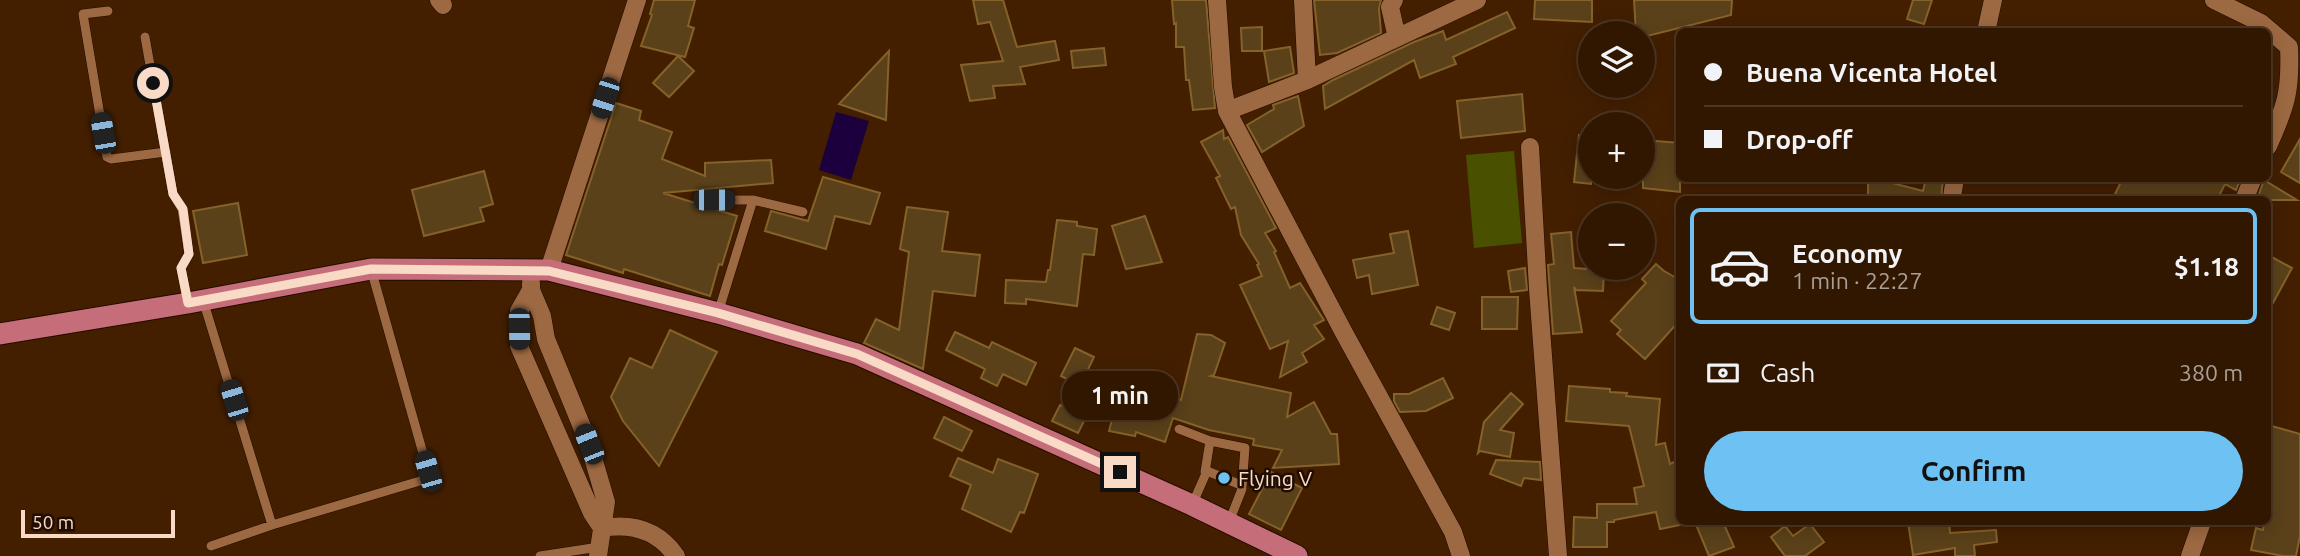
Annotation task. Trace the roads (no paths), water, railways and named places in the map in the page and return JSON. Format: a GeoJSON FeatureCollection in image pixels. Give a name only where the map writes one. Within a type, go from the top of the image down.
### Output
{"type":"FeatureCollection","features":[{"type":"Feature","properties":{"kind":"main road"},"geometry":{"type":"LineString","coordinates":[[0,334],[196,302],[371,269],[537,277],[718,313],[857,354],[1192,505],[1297,556]]}},
{"type":"Feature","properties":{"kind":"street"},"geometry":{"type":"LineString","coordinates":[[602,528],[592,513],[519,346],[519,312],[537,277],[637,0]]}},
{"type":"Feature","properties":{"kind":"street"},"geometry":{"type":"LineString","coordinates":[[1217,0],[1227,111],[1453,532],[1461,556]]}},
{"type":"Feature","properties":{"kind":"street"},"geometry":{"type":"LineString","coordinates":[[1303,0],[1307,80]]}},
{"type":"Feature","properties":{"kind":"street"},"geometry":{"type":"LineString","coordinates":[[1394,0],[1390,7],[1397,38]]}},
{"type":"Feature","properties":{"kind":"street"},"geometry":{"type":"LineString","coordinates":[[1227,111],[1307,80],[1476,0]]}},
{"type":"Feature","properties":{"kind":"street"},"geometry":{"type":"LineString","coordinates":[[1987,28],[1993,0]]}},
{"type":"Feature","properties":{"kind":"street"},"geometry":{"type":"LineString","coordinates":[[2214,0],[2267,28]]}},
{"type":"Feature","properties":{"kind":"street"},"geometry":{"type":"LineString","coordinates":[[2271,32],[2289,47],[2290,75],[2286,108],[2271,140]]}},
{"type":"Feature","properties":{"kind":"street"},"geometry":{"type":"LineString","coordinates":[[1530,146],[1558,556]]}},
{"type":"Feature","properties":{"kind":"street"},"geometry":{"type":"LineString","coordinates":[[537,277],[546,339],[589,444],[606,502],[598,552]]}},
{"type":"Feature","properties":{"kind":"street"},"geometry":{"type":"LineString","coordinates":[[2190,556],[2201,525]]}},
{"type":"Feature","properties":{"kind":"street"},"geometry":{"type":"LineString","coordinates":[[602,528],[642,528],[664,542],[676,556]]}},
{"type":"Feature","properties":{"kind":"lane"},"geometry":{"type":"LineString","coordinates":[[108,11],[83,14],[107,157],[111,159],[166,152]]}},
{"type":"Feature","properties":{"kind":"lane"},"geometry":{"type":"LineString","coordinates":[[145,37],[173,194],[183,209],[189,254],[181,268],[196,302],[272,525]]}},
{"type":"Feature","properties":{"kind":"lane"},"geometry":{"type":"LineString","coordinates":[[714,200],[753,200],[803,212]]}},
{"type":"Feature","properties":{"kind":"lane"},"geometry":{"type":"LineString","coordinates":[[718,313],[753,200]]}},
{"type":"Feature","properties":{"kind":"lane"},"geometry":{"type":"LineString","coordinates":[[211,546],[420,481],[427,476],[428,471],[371,269]]}},
{"type":"Feature","properties":{"kind":"lane"},"geometry":{"type":"LineString","coordinates":[[1179,429],[1210,441],[1245,448],[1242,487],[1229,522]]}},
{"type":"Feature","properties":{"kind":"lane"},"geometry":{"type":"LineString","coordinates":[[1192,505],[1205,472],[1210,441]]}},
{"type":"Feature","properties":{"kind":"lane"},"geometry":{"type":"LineString","coordinates":[[1205,472],[1209,471],[1242,487]]}},
{"type":"Feature","properties":{"kind":"lane"},"geometry":{"type":"LineString","coordinates":[[540,556],[598,552]]}},
{"type":"Feature","properties":{"kind":"place","name":"Flying V"},"geometry":{"type":"Point","coordinates":[1224,478]}}]}
